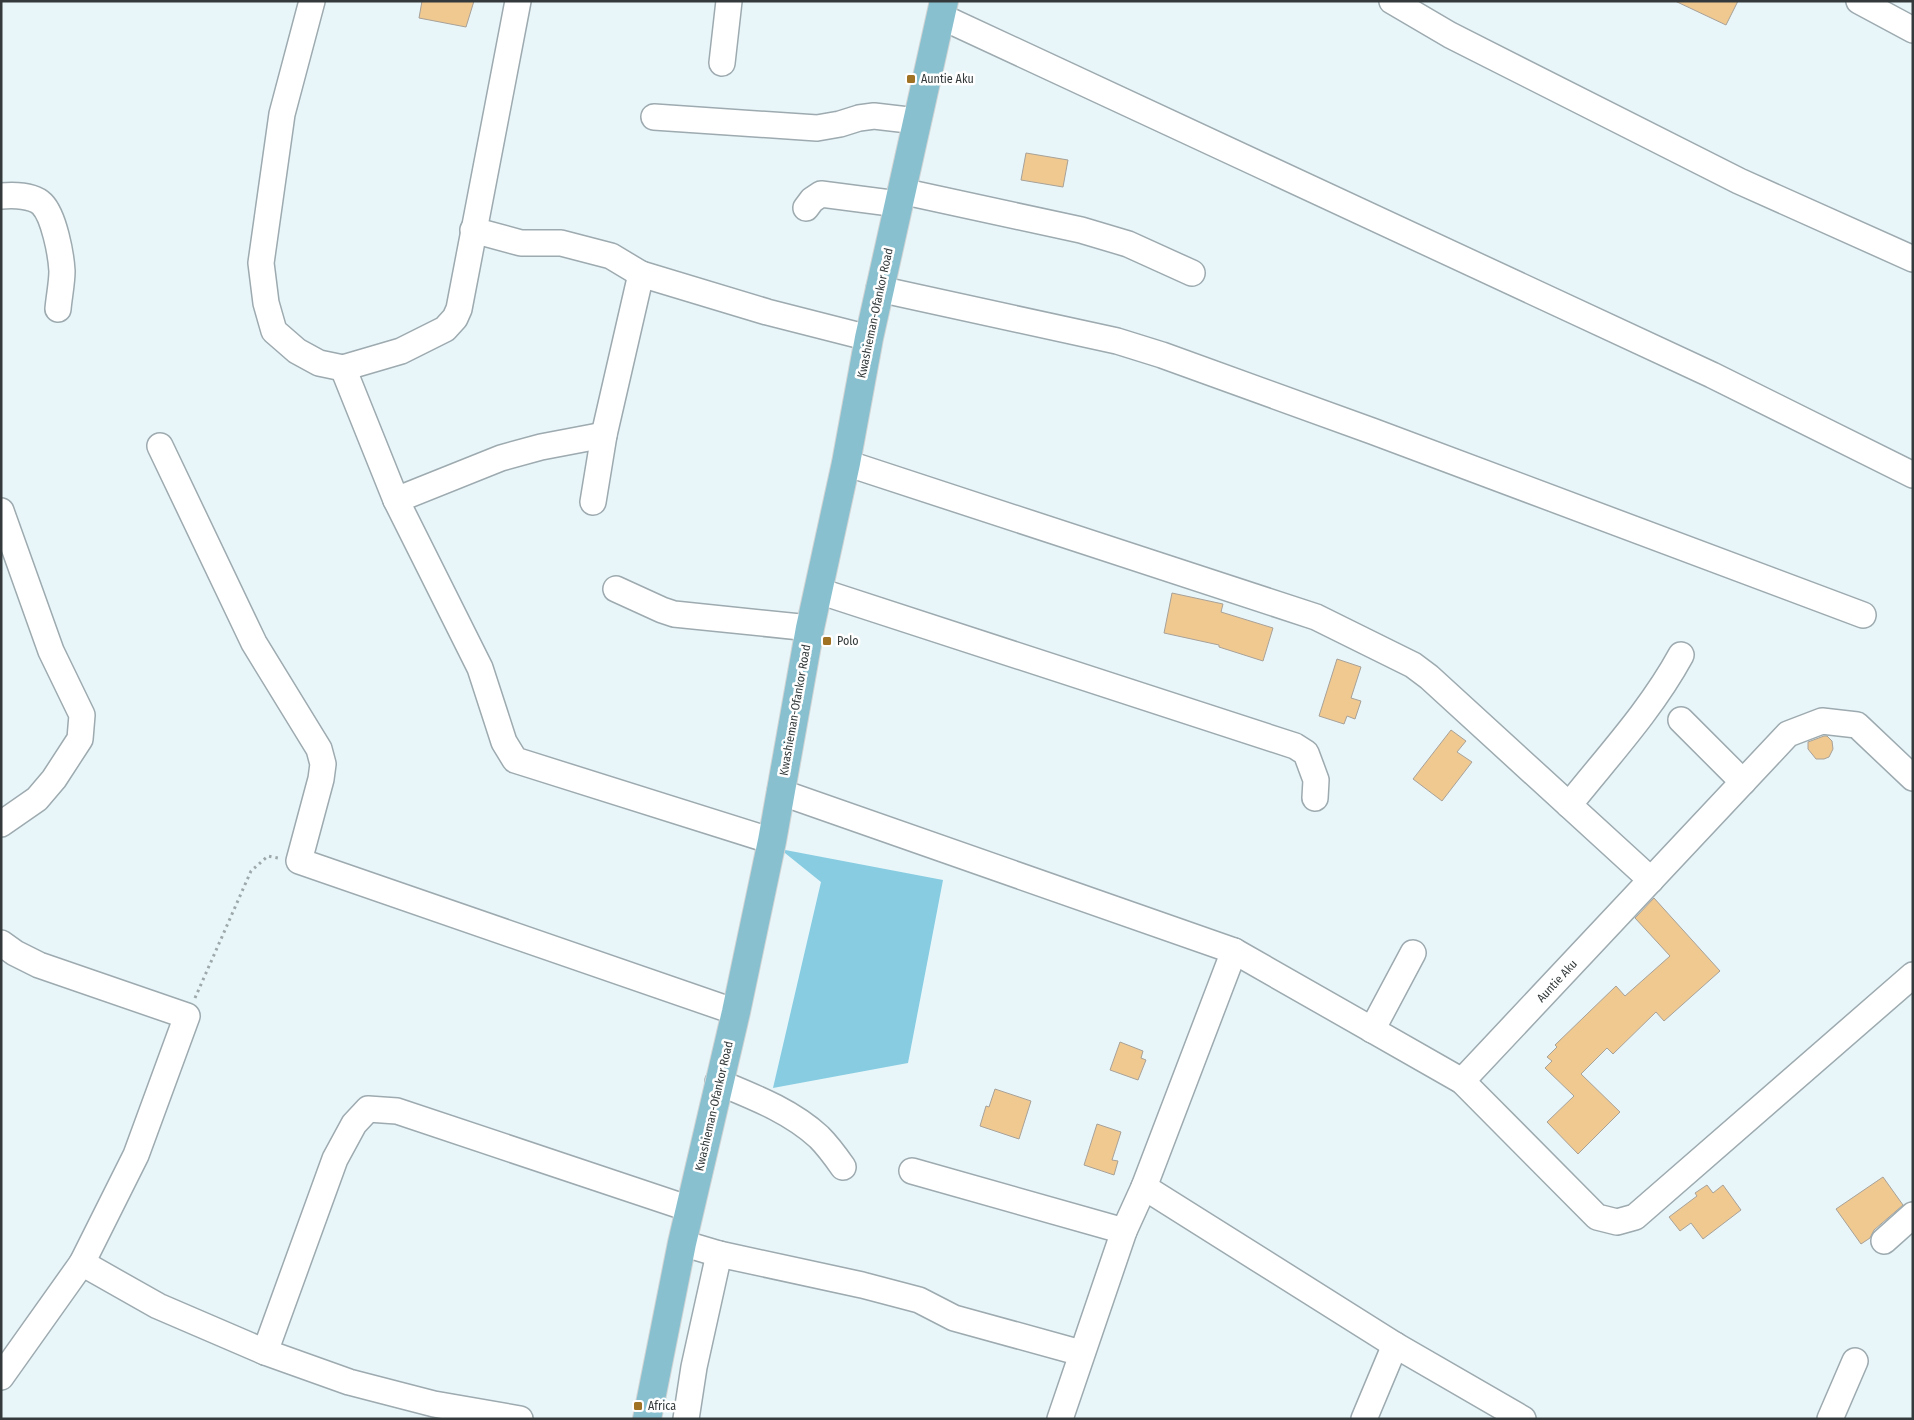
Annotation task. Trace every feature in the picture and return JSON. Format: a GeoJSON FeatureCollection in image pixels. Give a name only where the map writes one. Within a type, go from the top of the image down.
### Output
{"type":"FeatureCollection","features":[{"type":"Feature","properties":{"kind":"main road","name":"Kwashieman-Ofankor Road"},"geometry":{"type":"LineString","coordinates":[[647,1419],[657,1361],[682,1243],[718,1082],[736,1012],[772,841],[810,628],[846,463],[879,289],[943,9]]}},
{"type":"Feature","properties":{"kind":"street"},"geometry":{"type":"LineString","coordinates":[[312,1],[282,114],[261,262],[266,303],[274,331],[298,351],[320,362],[343,368],[402,351],[445,329],[455,318],[459,309],[518,1]]}},
{"type":"Feature","properties":{"kind":"street"},"geometry":{"type":"LineString","coordinates":[[722,63],[728,1]]}},
{"type":"Feature","properties":{"kind":"street"},"geometry":{"type":"LineString","coordinates":[[1392,1],[1450,35],[1739,181],[1913,259]]}},
{"type":"Feature","properties":{"kind":"street"},"geometry":{"type":"LineString","coordinates":[[1859,1],[1913,30]]}},
{"type":"Feature","properties":{"kind":"street"},"geometry":{"type":"LineString","coordinates":[[943,9],[1712,375],[1913,475]]}},
{"type":"Feature","properties":{"kind":"street"},"geometry":{"type":"LineString","coordinates":[[654,117],[817,128],[874,116],[917,121]]}},
{"type":"Feature","properties":{"kind":"street"},"geometry":{"type":"LineString","coordinates":[[806,208],[812,200],[821,194],[899,198],[1081,230],[1128,244],[1192,273]]}},
{"type":"Feature","properties":{"kind":"street"},"geometry":{"type":"LineString","coordinates":[[1,196],[27,197],[38,201],[49,214],[58,243],[62,271],[58,309]]}},
{"type":"Feature","properties":{"kind":"street"},"geometry":{"type":"LineString","coordinates":[[473,230],[521,243],[561,243],[611,256],[641,274],[767,312],[869,338]]}},
{"type":"Feature","properties":{"kind":"street"},"geometry":{"type":"LineString","coordinates":[[593,502],[604,435],[641,274]]}},
{"type":"Feature","properties":{"kind":"street"},"geometry":{"type":"LineString","coordinates":[[879,289],[1117,341],[1162,354],[1863,615]]}},
{"type":"Feature","properties":{"kind":"street"},"geometry":{"type":"LineString","coordinates":[[343,368],[396,500],[480,668],[504,742],[515,760],[772,841]]}},
{"type":"Feature","properties":{"kind":"street"},"geometry":{"type":"LineString","coordinates":[[396,500],[501,458],[541,447],[604,435]]}},
{"type":"Feature","properties":{"kind":"street"},"geometry":{"type":"LineString","coordinates":[[160,446],[254,643],[318,749],[323,764],[321,780],[299,860],[736,1012]]}},
{"type":"Feature","properties":{"kind":"street"},"geometry":{"type":"LineString","coordinates":[[846,463],[1316,616],[1413,665],[1429,677],[1651,880]]}},
{"type":"Feature","properties":{"kind":"street"},"geometry":{"type":"LineString","coordinates":[[1,511],[51,651],[82,716],[80,739],[54,779],[37,799],[1,824]]}},
{"type":"Feature","properties":{"kind":"street"},"geometry":{"type":"LineString","coordinates":[[616,589],[674,614],[810,628]]}},
{"type":"Feature","properties":{"kind":"street"},"geometry":{"type":"LineString","coordinates":[[819,591],[1294,746],[1306,753],[1316,780],[1315,798]]}},
{"type":"Feature","properties":{"kind":"street"},"geometry":{"type":"LineString","coordinates":[[1569,805],[1652,702],[1681,655]]}},
{"type":"Feature","properties":{"kind":"street"},"geometry":{"type":"LineString","coordinates":[[1681,720],[1744,782]]}},
{"type":"Feature","properties":{"kind":"street","name":"Auntie Aku"},"geometry":{"type":"LineString","coordinates":[[1462,1081],[1788,734],[1822,721],[1857,725],[1913,778]]}},
{"type":"Feature","properties":{"kind":"street"},"geometry":{"type":"LineString","coordinates":[[780,792],[1234,951],[1462,1081],[1596,1217],[1617,1222],[1634,1217],[1913,975]]}},
{"type":"Feature","properties":{"kind":"street"},"geometry":{"type":"LineString","coordinates":[[1,943],[14,953],[39,965],[187,1016],[136,1155],[82,1263],[1,1377]]}},
{"type":"Feature","properties":{"kind":"street"},"geometry":{"type":"LineString","coordinates":[[1060,1419],[1124,1231],[1144,1188],[1234,951]]}},
{"type":"Feature","properties":{"kind":"street"},"geometry":{"type":"LineString","coordinates":[[1372,1030],[1413,954]]}},
{"type":"Feature","properties":{"kind":"street"},"geometry":{"type":"LineString","coordinates":[[718,1082],[767,1102],[802,1123],[820,1138],[844,1167]]}},
{"type":"Feature","properties":{"kind":"street"},"geometry":{"type":"LineString","coordinates":[[265,1352],[335,1159],[354,1124],[368,1109],[397,1111],[690,1209]]}},
{"type":"Feature","properties":{"kind":"street"},"geometry":{"type":"LineString","coordinates":[[912,1172],[1124,1231]]}},
{"type":"Feature","properties":{"kind":"street"},"geometry":{"type":"LineString","coordinates":[[1144,1188],[1395,1345],[1523,1419]]}},
{"type":"Feature","properties":{"kind":"street"},"geometry":{"type":"LineString","coordinates":[[1884,1241],[1913,1215]]}},
{"type":"Feature","properties":{"kind":"street"},"geometry":{"type":"LineString","coordinates":[[682,1243],[718,1254],[862,1285],[919,1300],[954,1318],[1081,1353]]}},
{"type":"Feature","properties":{"kind":"street"},"geometry":{"type":"LineString","coordinates":[[686,1419],[694,1368],[718,1254]]}},
{"type":"Feature","properties":{"kind":"street"},"geometry":{"type":"LineString","coordinates":[[82,1263],[158,1306],[265,1352],[349,1382],[432,1411],[520,1419]]}},
{"type":"Feature","properties":{"kind":"street"},"geometry":{"type":"LineString","coordinates":[[1364,1419],[1395,1345]]}},
{"type":"Feature","properties":{"kind":"street"},"geometry":{"type":"LineString","coordinates":[[657,1361],[694,1368]]}},
{"type":"Feature","properties":{"kind":"street"},"geometry":{"type":"LineString","coordinates":[[1830,1419],[1855,1361]]}},
{"type":"Feature","properties":{"kind":"path"},"geometry":{"type":"LineString","coordinates":[[187,1016],[251,871],[268,856],[299,860]]}},
{"type":"Feature","properties":{"kind":"shaded area"},"geometry":{"type":"Polygon","coordinates":[[[780,849],[943,880],[908,1063],[773,1088],[821,882],[780,849]]]}},
{"type":"Feature","properties":{"kind":"building"},"geometry":{"type":"Polygon","coordinates":[[[422,1],[474,1],[466,27],[419,18],[422,1]]]}},
{"type":"Feature","properties":{"kind":"building"},"geometry":{"type":"Polygon","coordinates":[[[1675,1],[1738,1],[1726,25],[1675,1]]]}},
{"type":"Feature","properties":{"kind":"building"},"geometry":{"type":"Polygon","coordinates":[[[1026,153],[1068,160],[1063,187],[1021,180],[1026,153]]]}},
{"type":"Feature","properties":{"kind":"building"},"geometry":{"type":"Polygon","coordinates":[[[1172,593],[1223,604],[1221,612],[1273,628],[1263,661],[1219,647],[1219,645],[1164,633],[1172,593]]]}},
{"type":"Feature","properties":{"kind":"building"},"geometry":{"type":"Polygon","coordinates":[[[1337,659],[1361,667],[1351,698],[1361,701],[1355,719],[1347,716],[1344,724],[1319,716],[1337,659]]]}},
{"type":"Feature","properties":{"kind":"building"},"geometry":{"type":"Polygon","coordinates":[[[1451,730],[1466,741],[1457,752],[1472,762],[1442,801],[1413,779],[1451,730]]]}},
{"type":"Feature","properties":{"kind":"building"},"geometry":{"type":"Polygon","coordinates":[[[1827,736],[1832,741],[1833,749],[1829,757],[1816,759],[1808,749],[1808,742],[1827,736]]]}},
{"type":"Feature","properties":{"kind":"building"},"geometry":{"type":"Polygon","coordinates":[[[1654,898],[1720,971],[1664,1021],[1656,1012],[1613,1054],[1607,1048],[1581,1074],[1620,1112],[1578,1154],[1547,1122],[1574,1096],[1545,1068],[1552,1061],[1547,1057],[1557,1047],[1555,1045],[1616,986],[1625,996],[1670,956],[1635,918],[1654,898]]]}},
{"type":"Feature","properties":{"kind":"building"},"geometry":{"type":"Polygon","coordinates":[[[1120,1042],[1143,1051],[1141,1058],[1146,1060],[1138,1080],[1110,1070],[1120,1042]]]}},
{"type":"Feature","properties":{"kind":"building"},"geometry":{"type":"Polygon","coordinates":[[[995,1089],[1031,1101],[1019,1139],[980,1126],[986,1106],[989,1107],[995,1089]]]}},
{"type":"Feature","properties":{"kind":"building"},"geometry":{"type":"Polygon","coordinates":[[[1097,1124],[1121,1132],[1112,1160],[1118,1161],[1114,1175],[1084,1165],[1097,1124]]]}},
{"type":"Feature","properties":{"kind":"building"},"geometry":{"type":"Polygon","coordinates":[[[1883,1177],[1903,1205],[1874,1230],[1870,1238],[1861,1244],[1836,1209],[1883,1177]]]}},
{"type":"Feature","properties":{"kind":"building"},"geometry":{"type":"Polygon","coordinates":[[[1707,1185],[1713,1193],[1723,1185],[1741,1210],[1703,1239],[1691,1223],[1680,1231],[1669,1217],[1697,1196],[1695,1193],[1707,1185]]]}},
{"type":"Feature","properties":{"kind":"place","name":"Auntie Aku"},"geometry":{"type":"Point","coordinates":[911,79]}},
{"type":"Feature","properties":{"kind":"place","name":"Polo"},"geometry":{"type":"Point","coordinates":[827,641]}},
{"type":"Feature","properties":{"kind":"place","name":"Africa"},"geometry":{"type":"Point","coordinates":[638,1406]}}]}
